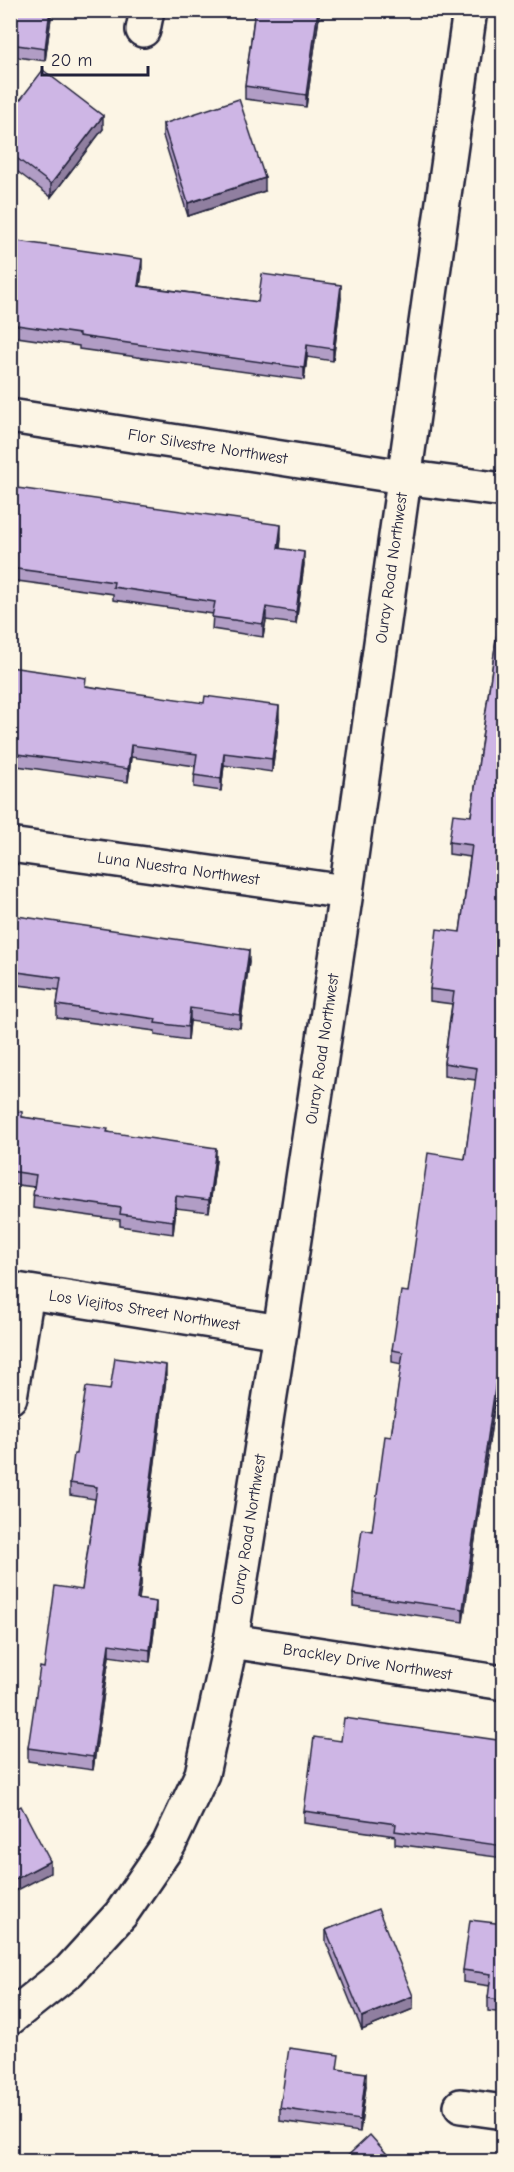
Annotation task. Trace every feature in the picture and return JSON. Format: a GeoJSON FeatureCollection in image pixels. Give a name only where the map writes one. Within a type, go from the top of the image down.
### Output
{"type":"FeatureCollection","features":[{"type":"Feature","properties":{"kind":"main road","name":"Ouray Road Northwest"},"geometry":{"type":"LineString","coordinates":[[10,2018],[69,1971],[121,1914],[170,1844],[202,1774],[231,1641],[280,1332],[346,892],[470,10]]}},
{"type":"Feature","properties":{"kind":"main road","name":"Flor Silvestre Northwest"},"geometry":{"type":"LineString","coordinates":[[10,416],[403,477],[504,490]]}},
{"type":"Feature","properties":{"kind":"main road","name":"Luna Nuestra Northwest"},"geometry":{"type":"LineString","coordinates":[[10,845],[346,892]]}},
{"type":"Feature","properties":{"kind":"main road","name":"Los Viejitos Street Northwest"},"geometry":{"type":"LineString","coordinates":[[19,1291],[280,1332]]}},
{"type":"Feature","properties":{"kind":"main road"},"geometry":{"type":"LineString","coordinates":[[10,1397],[19,1291]]}},
{"type":"Feature","properties":{"kind":"main road","name":"Brackley Drive Northwest"},"geometry":{"type":"LineString","coordinates":[[231,1641],[504,1683]]}},
{"type":"Feature","properties":{"kind":"main road"},"geometry":{"type":"LineString","coordinates":[[461,2106],[504,2112]]}},
{"type":"Feature","properties":{"kind":"building"},"geometry":{"type":"Polygon","coordinates":[[[10,10],[50,10],[45,49],[10,44],[10,10]]]}},
{"type":"Feature","properties":{"kind":"building"},"geometry":{"type":"Polygon","coordinates":[[[255,10],[318,10],[306,95],[245,86],[255,10]]]}},
{"type":"Feature","properties":{"kind":"building"},"geometry":{"type":"Polygon","coordinates":[[[43,70],[103,116],[51,184],[10,153],[10,113],[43,70]]]}},
{"type":"Feature","properties":{"kind":"building"},"geometry":{"type":"Polygon","coordinates":[[[239,99],[265,178],[188,203],[163,124],[239,99]]]}},
{"type":"Feature","properties":{"kind":"building"},"geometry":{"type":"Polygon","coordinates":[[[10,240],[142,259],[138,286],[258,302],[262,274],[341,285],[333,349],[307,345],[304,368],[10,324],[10,240]]]}},
{"type":"Feature","properties":{"kind":"building"},"geometry":{"type":"Polygon","coordinates":[[[10,487],[281,525],[278,548],[304,552],[296,612],[266,607],[263,624],[212,617],[215,602],[113,587],[114,582],[10,568],[10,487]]]}},
{"type":"Feature","properties":{"kind":"building"},"geometry":{"type":"Polygon","coordinates":[[[504,584],[504,1326],[463,1609],[353,1594],[362,1529],[372,1531],[385,1436],[391,1437],[403,1352],[392,1350],[401,1291],[408,1292],[428,1153],[465,1159],[477,1068],[444,1063],[454,992],[430,989],[437,929],[460,932],[472,845],[449,842],[453,814],[471,816],[504,584]]]}},
{"type":"Feature","properties":{"kind":"building"},"geometry":{"type":"Polygon","coordinates":[[[10,667],[86,678],[85,686],[204,703],[205,696],[279,706],[272,759],[224,753],[221,779],[194,775],[197,754],[131,745],[128,769],[10,753],[10,667]]]}},
{"type":"Feature","properties":{"kind":"building"},"geometry":{"type":"Polygon","coordinates":[[[10,915],[249,950],[240,1015],[190,1008],[188,1027],[155,1023],[156,1019],[57,1005],[61,978],[10,971],[10,915]]]}},
{"type":"Feature","properties":{"kind":"building"},"geometry":{"type":"Polygon","coordinates":[[[10,1110],[22,1112],[22,1117],[216,1148],[209,1200],[176,1196],[173,1221],[120,1214],[121,1208],[33,1195],[36,1175],[10,1171],[10,1110]]]}},
{"type":"Feature","properties":{"kind":"building"},"geometry":{"type":"Polygon","coordinates":[[[115,1358],[166,1365],[137,1599],[156,1602],[150,1650],[109,1644],[93,1757],[28,1748],[40,1667],[44,1668],[55,1586],[82,1590],[97,1487],[70,1483],[86,1387],[110,1390],[115,1358]]]}},
{"type":"Feature","properties":{"kind":"building"},"geometry":{"type":"Polygon","coordinates":[[[344,1718],[504,1741],[504,1846],[395,1831],[396,1824],[304,1811],[314,1737],[341,1741],[344,1718]]]}},
{"type":"Feature","properties":{"kind":"building"},"geometry":{"type":"Polygon","coordinates":[[[21,1806],[50,1861],[10,1882],[10,1812],[21,1806]]]}},
{"type":"Feature","properties":{"kind":"building"},"geometry":{"type":"Polygon","coordinates":[[[378,1909],[413,1996],[362,2017],[326,1930],[378,1909]]]}},
{"type":"Feature","properties":{"kind":"building"},"geometry":{"type":"Polygon","coordinates":[[[470,1920],[504,1924],[504,2001],[488,1998],[491,1974],[463,1970],[470,1920]]]}},
{"type":"Feature","properties":{"kind":"building"},"geometry":{"type":"Polygon","coordinates":[[[289,2048],[339,2055],[337,2069],[366,2073],[360,2120],[280,2108],[289,2048]]]}},
{"type":"Feature","properties":{"kind":"building"},"geometry":{"type":"Polygon","coordinates":[[[370,2135],[394,2162],[341,2162],[370,2135]]]}}]}
